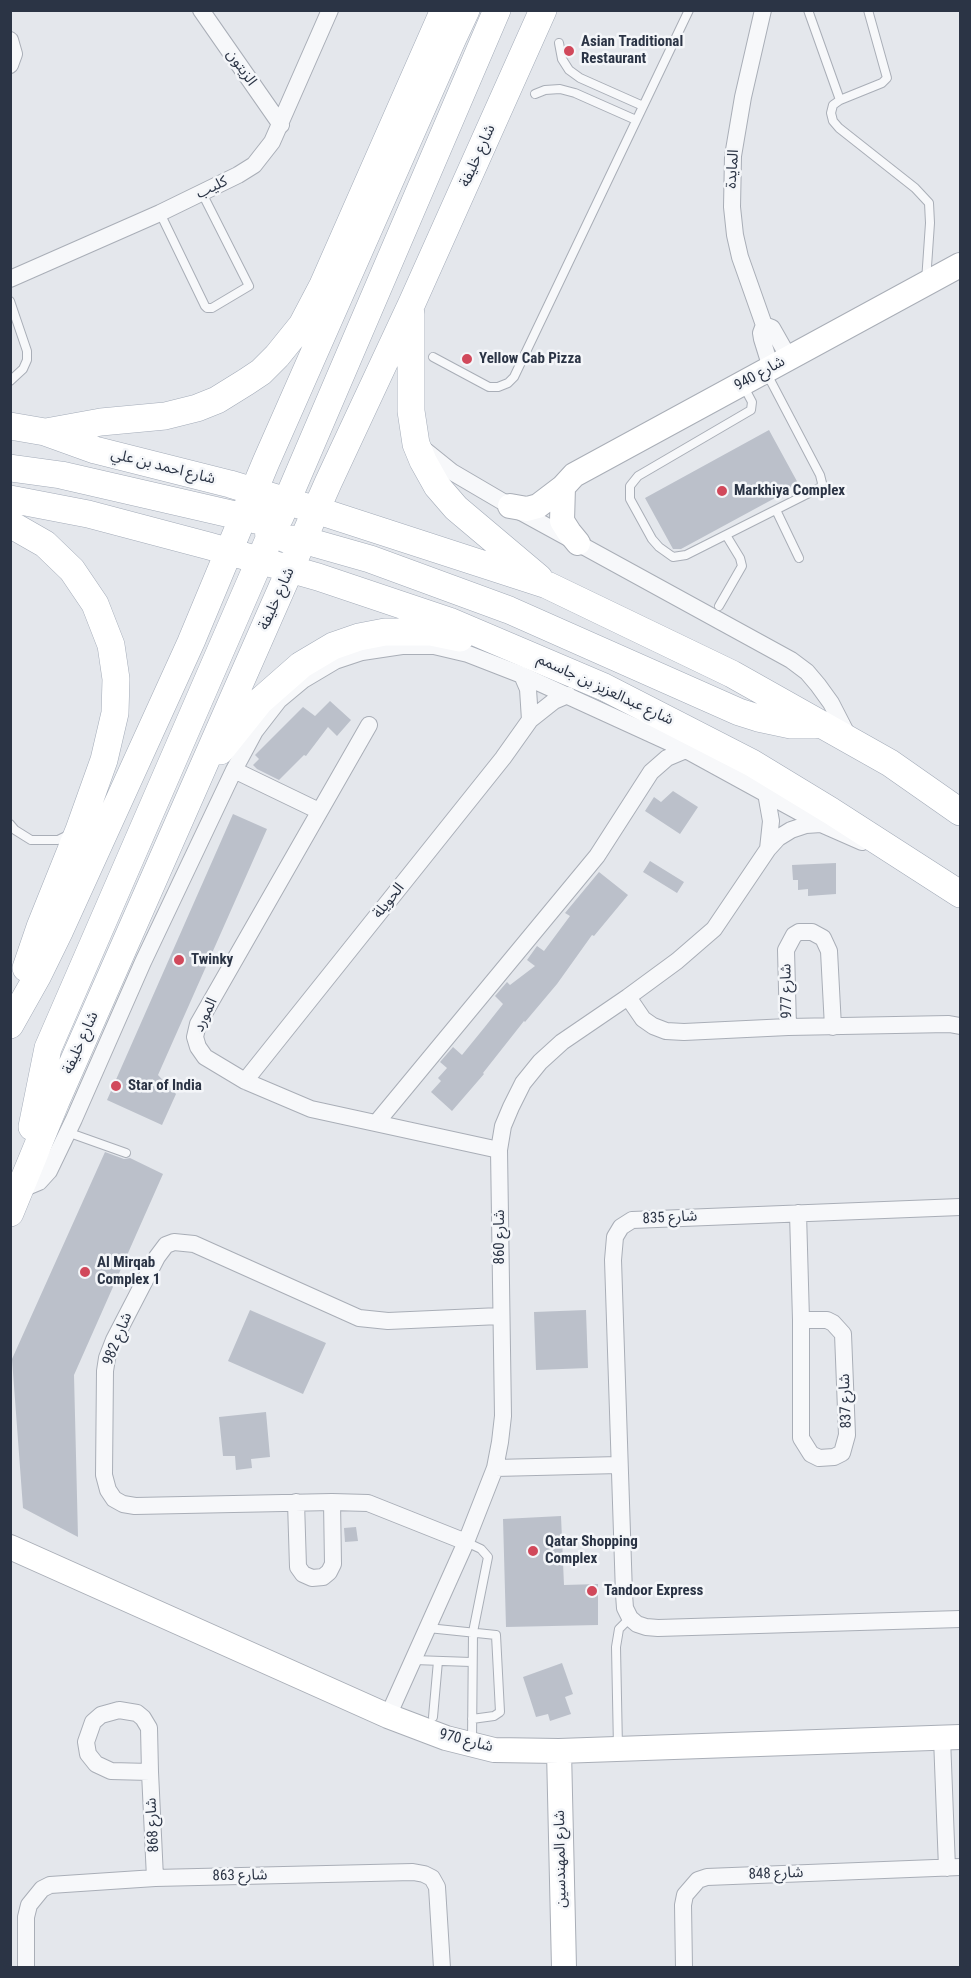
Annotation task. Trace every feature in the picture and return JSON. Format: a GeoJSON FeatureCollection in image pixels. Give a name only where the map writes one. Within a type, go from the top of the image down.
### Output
{"type":"FeatureCollection","features":[{"type":"Feature","properties":{"kind":"main road"},"geometry":{"type":"LineString","coordinates":[[45,432],[101,422],[165,416],[197,408],[217,400],[246,382],[261,372],[277,356],[302,325],[323,285],[444,10]]}},
{"type":"Feature","properties":{"kind":"main road","name":"شارع خليفة"},"geometry":{"type":"LineString","coordinates":[[15,1201],[61,1090],[290,569],[254,492],[466,10]]}},
{"type":"Feature","properties":{"kind":"main road"},"geometry":{"type":"LineString","coordinates":[[15,1201],[48,1048],[497,10]]}},
{"type":"Feature","properties":{"kind":"main road","name":"شارع خليفة"},"geometry":{"type":"LineString","coordinates":[[11,1016],[37,977],[60,930],[230,552],[316,510],[543,10]]}},
{"type":"Feature","properties":{"kind":"main road"},"geometry":{"type":"LineString","coordinates":[[411,303],[411,411],[416,444],[437,486],[456,508],[547,585]]}},
{"type":"Feature","properties":{"kind":"main road","name":"شارع احمد بن علي"},"geometry":{"type":"LineString","coordinates":[[10,426],[45,432],[95,450],[254,492]]}},
{"type":"Feature","properties":{"kind":"main road"},"geometry":{"type":"LineString","coordinates":[[10,468],[61,476],[273,530],[370,559],[509,610],[739,712],[791,725],[822,725]]}},
{"type":"Feature","properties":{"kind":"main road"},"geometry":{"type":"LineString","coordinates":[[10,499],[88,514],[230,552],[273,530]]}},
{"type":"Feature","properties":{"kind":"main road"},"geometry":{"type":"LineString","coordinates":[[316,510],[547,585],[732,674],[890,763],[960,812]]}},
{"type":"Feature","properties":{"kind":"main road"},"geometry":{"type":"LineString","coordinates":[[10,524],[45,544],[72,570],[95,604],[111,645],[116,679],[115,713],[104,760],[32,949],[11,1016]]}},
{"type":"Feature","properties":{"kind":"main road","name":"شارع عبدالعزيز بن جاسمم"},"geometry":{"type":"LineString","coordinates":[[290,569],[449,621],[525,665],[604,687],[742,758],[831,811],[960,894]]}},
{"type":"Feature","properties":{"kind":"main road"},"geometry":{"type":"LineString","coordinates":[[197,779],[260,701],[301,665],[333,646],[359,637],[385,632],[431,632],[480,641],[525,665]]}},
{"type":"Feature","properties":{"kind":"street","name":"الزيتون"},"geometry":{"type":"LineString","coordinates":[[201,10],[281,125]]}},
{"type":"Feature","properties":{"kind":"street","name":"كليب"},"geometry":{"type":"LineString","coordinates":[[10,279],[160,213],[254,165],[272,142],[281,125],[330,10]]}},
{"type":"Feature","properties":{"kind":"street","name":"المايدة"},"geometry":{"type":"LineString","coordinates":[[763,10],[738,128],[731,184],[735,235],[740,258],[764,325],[771,328],[775,366]]}},
{"type":"Feature","properties":{"kind":"street"},"geometry":{"type":"LineString","coordinates":[[10,40],[14,54],[10,65]]}},
{"type":"Feature","properties":{"kind":"street","name":"شارع 940"},"geometry":{"type":"LineString","coordinates":[[510,506],[527,509],[538,506],[563,487],[574,475],[960,265]]}},
{"type":"Feature","properties":{"kind":"street"},"geometry":{"type":"LineString","coordinates":[[416,444],[452,472],[510,506],[791,660],[807,672],[831,703],[849,739]]}},
{"type":"Feature","properties":{"kind":"street"},"geometry":{"type":"LineString","coordinates":[[563,487],[562,520],[578,543]]}},
{"type":"Feature","properties":{"kind":"street","name":"شارع عبدالعزيز بن جاسمم"},"geometry":{"type":"LineString","coordinates":[[362,652],[402,646],[434,646],[525,665],[568,695],[686,750],[821,824],[861,842],[899,855]]}},
{"type":"Feature","properties":{"kind":"street","name":"شارع خليفة"},"geometry":{"type":"LineString","coordinates":[[15,1201],[31,1186],[44,1178],[143,962],[234,770],[255,731],[279,700],[303,680],[335,661],[362,652]]}},
{"type":"Feature","properties":{"kind":"street"},"geometry":{"type":"LineString","coordinates":[[525,665],[530,720]]}},
{"type":"Feature","properties":{"kind":"street","name":"الحويلة"},"geometry":{"type":"LineString","coordinates":[[245,1081],[503,758],[530,720],[547,705],[568,695]]}},
{"type":"Feature","properties":{"kind":"street","name":"المورد"},"geometry":{"type":"LineString","coordinates":[[369,725],[198,1024],[195,1037],[198,1047],[205,1057],[245,1081],[311,1109],[499,1150]]}},
{"type":"Feature","properties":{"kind":"street"},"geometry":{"type":"LineString","coordinates":[[650,733],[653,752],[651,772]]}},
{"type":"Feature","properties":{"kind":"street"},"geometry":{"type":"LineString","coordinates":[[377,1122],[597,856],[651,772],[667,758],[686,750]]}},
{"type":"Feature","properties":{"kind":"street"},"geometry":{"type":"LineString","coordinates":[[234,770],[319,811]]}},
{"type":"Feature","properties":{"kind":"street","name":"شارع 860"},"geometry":{"type":"LineString","coordinates":[[766,793],[771,821],[768,849]]}},
{"type":"Feature","properties":{"kind":"street","name":"شارع 860"},"geometry":{"type":"LineString","coordinates":[[388,1716],[466,1542],[495,1468],[503,1416],[499,1150],[503,1126],[511,1107],[523,1083],[540,1062],[562,1042],[677,961],[714,929],[768,849],[778,838],[806,825],[821,824]]}},
{"type":"Feature","properties":{"kind":"street","name":"شارع 977"},"geometry":{"type":"LineString","coordinates":[[788,1027],[786,950],[794,935],[799,932],[812,932],[827,943],[833,1027]]}},
{"type":"Feature","properties":{"kind":"street","name":"شارع 977"},"geometry":{"type":"LineString","coordinates":[[628,997],[643,1019],[666,1031],[949,1024],[960,1026]]}},
{"type":"Feature","properties":{"kind":"street","name":"شارع 835"},"geometry":{"type":"LineString","coordinates":[[630,1618],[625,1601],[613,1246],[621,1227],[632,1220],[645,1219],[960,1207]]}},
{"type":"Feature","properties":{"kind":"street","name":"شارع 837"},"geometry":{"type":"LineString","coordinates":[[798,1213],[801,1438],[811,1454],[819,1458],[834,1457],[842,1453],[847,1435],[843,1334],[834,1323],[827,1320],[801,1320]]}},
{"type":"Feature","properties":{"kind":"street","name":"شارع 982"},"geometry":{"type":"LineString","coordinates":[[466,1542],[368,1503],[296,1502],[135,1506],[123,1504],[114,1499],[108,1490],[104,1475],[105,1371],[114,1340],[160,1251],[174,1242],[194,1245],[365,1320],[500,1316]]}},
{"type":"Feature","properties":{"kind":"street"},"geometry":{"type":"LineString","coordinates":[[495,1468],[619,1465]]}},
{"type":"Feature","properties":{"kind":"street"},"geometry":{"type":"LineString","coordinates":[[296,1502],[298,1567],[303,1574],[312,1578],[323,1577],[333,1564],[332,1502]]}},
{"type":"Feature","properties":{"kind":"street","name":"شارع 970"},"geometry":{"type":"LineString","coordinates":[[10,1547],[388,1716],[446,1738],[494,1750],[559,1751],[951,1738]]}},
{"type":"Feature","properties":{"kind":"street"},"geometry":{"type":"LineString","coordinates":[[630,1618],[646,1627],[658,1628],[960,1619]]}},
{"type":"Feature","properties":{"kind":"street","name":"شارع 868"},"geometry":{"type":"LineString","coordinates":[[150,1772],[118,1773],[101,1768],[96,1764],[88,1754],[86,1742],[88,1730],[101,1714],[118,1710],[137,1713],[149,1728],[155,1878]]}},
{"type":"Feature","properties":{"kind":"street","name":"شارع 848"},"geometry":{"type":"LineString","coordinates":[[684,1968],[683,1905],[685,1895],[698,1880],[707,1877],[954,1868],[951,1738]]}},
{"type":"Feature","properties":{"kind":"street","name":"شارع المهندسين"},"geometry":{"type":"LineString","coordinates":[[559,1751],[564,1968]]}},
{"type":"Feature","properties":{"kind":"street","name":"شارع 863"},"geometry":{"type":"LineString","coordinates":[[26,1968],[26,1917],[29,1905],[34,1895],[42,1889],[60,1884],[155,1878],[413,1872],[432,1878],[437,1887],[442,1968]]}},
{"type":"Feature","properties":{"kind":"lane"},"geometry":{"type":"LineString","coordinates":[[433,357],[489,387],[498,387],[508,383],[514,377],[689,10]]}},
{"type":"Feature","properties":{"kind":"lane"},"geometry":{"type":"LineString","coordinates":[[808,10],[840,100]]}},
{"type":"Feature","properties":{"kind":"lane"},"geometry":{"type":"LineString","coordinates":[[868,10],[887,78],[882,83],[840,100],[833,105],[831,113],[833,121],[915,188],[929,203],[926,284]]}},
{"type":"Feature","properties":{"kind":"lane"},"geometry":{"type":"LineString","coordinates":[[558,43],[562,58],[569,70],[580,78],[643,106]]}},
{"type":"Feature","properties":{"kind":"lane"},"geometry":{"type":"LineString","coordinates":[[535,94],[545,90],[560,89],[575,93],[636,120]]}},
{"type":"Feature","properties":{"kind":"lane"},"geometry":{"type":"LineString","coordinates":[[160,213],[205,306],[212,308],[249,286],[202,193]]}},
{"type":"Feature","properties":{"kind":"lane"},"geometry":{"type":"LineString","coordinates":[[10,301],[27,351],[27,360],[23,369],[10,381]]}},
{"type":"Feature","properties":{"kind":"lane"},"geometry":{"type":"LineString","coordinates":[[743,384],[752,402],[751,410],[638,476],[630,486],[630,499],[652,539],[659,548],[673,557],[686,555],[818,489],[822,483],[775,366]]}},
{"type":"Feature","properties":{"kind":"lane"},"geometry":{"type":"LineString","coordinates":[[776,510],[799,558]]}},
{"type":"Feature","properties":{"kind":"lane"},"geometry":{"type":"LineString","coordinates":[[719,606],[742,566],[740,558],[726,535]]}},
{"type":"Feature","properties":{"kind":"lane"},"geometry":{"type":"LineString","coordinates":[[10,824],[31,840],[58,840],[79,830]]}},
{"type":"Feature","properties":{"kind":"lane"},"geometry":{"type":"LineString","coordinates":[[67,1132],[126,1153]]}},
{"type":"Feature","properties":{"kind":"lane"},"geometry":{"type":"LineString","coordinates":[[466,1542],[481,1549],[488,1557],[473,1632],[472,1745]]}},
{"type":"Feature","properties":{"kind":"lane"},"geometry":{"type":"LineString","coordinates":[[618,1749],[616,1647],[619,1629],[630,1618]]}},
{"type":"Feature","properties":{"kind":"lane"},"geometry":{"type":"LineString","coordinates":[[428,1629],[495,1634],[497,1637],[502,1705],[498,1714],[472,1719]]}},
{"type":"Feature","properties":{"kind":"lane"},"geometry":{"type":"LineString","coordinates":[[414,1660],[471,1662]]}},
{"type":"Feature","properties":{"kind":"lane"},"geometry":{"type":"LineString","coordinates":[[433,1717],[438,1661]]}},
{"type":"Feature","properties":{"kind":"building","name":"Markhiya Complex"},"geometry":{"type":"Polygon","coordinates":[[[769,430],[799,485],[681,549],[673,549],[645,498],[769,430]]]}},
{"type":"Feature","properties":{"kind":"building"},"geometry":{"type":"Polygon","coordinates":[[[330,701],[351,720],[337,736],[328,727],[306,756],[304,755],[279,780],[253,765],[259,759],[255,755],[303,707],[315,716],[330,701]]]}},
{"type":"Feature","properties":{"kind":"building"},"geometry":{"type":"Polygon","coordinates":[[[673,791],[698,807],[680,834],[645,811],[654,797],[661,802],[673,791]]]}},
{"type":"Feature","properties":{"kind":"building"},"geometry":{"type":"Polygon","coordinates":[[[233,814],[267,829],[158,1075],[176,1094],[162,1125],[107,1100],[233,814]]]}},
{"type":"Feature","properties":{"kind":"building"},"geometry":{"type":"Polygon","coordinates":[[[650,861],[684,882],[677,893],[643,872],[650,861]]]}},
{"type":"Feature","properties":{"kind":"building"},"geometry":{"type":"Polygon","coordinates":[[[836,863],[836,894],[808,896],[808,889],[798,890],[798,880],[793,880],[792,865],[836,863]]]}},
{"type":"Feature","properties":{"kind":"building"},"geometry":{"type":"Polygon","coordinates":[[[599,872],[628,895],[594,936],[592,935],[557,984],[524,1021],[484,1074],[452,1111],[431,1092],[441,1081],[438,1078],[447,1068],[440,1062],[453,1047],[462,1055],[503,1004],[495,996],[507,982],[510,985],[535,966],[527,960],[537,946],[544,951],[570,916],[565,913],[599,872]]]}},
{"type":"Feature","properties":{"kind":"building","name":"Al Mirqab Complex 1"},"geometry":{"type":"Polygon","coordinates":[[[105,1152],[124,1159],[130,1158],[163,1174],[74,1375],[78,1537],[23,1508],[12,1359],[105,1152]]]}},
{"type":"Feature","properties":{"kind":"building"},"geometry":{"type":"Polygon","coordinates":[[[250,1310],[326,1343],[303,1394],[228,1361],[250,1310]]]}},
{"type":"Feature","properties":{"kind":"building"},"geometry":{"type":"Polygon","coordinates":[[[586,1310],[588,1368],[536,1370],[534,1312],[586,1310]]]}},
{"type":"Feature","properties":{"kind":"building"},"geometry":{"type":"Polygon","coordinates":[[[266,1412],[270,1457],[251,1459],[252,1468],[236,1470],[235,1456],[223,1456],[219,1417],[266,1412]]]}},
{"type":"Feature","properties":{"kind":"building","name":"Qatar Shopping Complex"},"geometry":{"type":"Polygon","coordinates":[[[561,1516],[564,1585],[598,1584],[598,1625],[506,1627],[503,1519],[561,1516]]]}},
{"type":"Feature","properties":{"kind":"building"},"geometry":{"type":"Polygon","coordinates":[[[356,1527],[358,1541],[345,1542],[344,1528],[356,1527]]]}},
{"type":"Feature","properties":{"kind":"building"},"geometry":{"type":"Polygon","coordinates":[[[562,1663],[573,1694],[565,1697],[571,1714],[550,1721],[548,1714],[536,1717],[523,1677],[562,1663]]]}},
{"type":"Feature","properties":{"kind":"place","name":"Asian Traditional Restaurant"},"geometry":{"type":"Point","coordinates":[569,51]}},
{"type":"Feature","properties":{"kind":"place","name":"Yellow Cab Pizza"},"geometry":{"type":"Point","coordinates":[467,359]}},
{"type":"Feature","properties":{"kind":"place","name":"Markhiya Complex"},"geometry":{"type":"Point","coordinates":[722,491]}},
{"type":"Feature","properties":{"kind":"place","name":"Twinky"},"geometry":{"type":"Point","coordinates":[179,960]}},
{"type":"Feature","properties":{"kind":"place","name":"Star of India"},"geometry":{"type":"Point","coordinates":[116,1086]}},
{"type":"Feature","properties":{"kind":"place","name":"Al Mirqab Complex 1"},"geometry":{"type":"Point","coordinates":[85,1272]}},
{"type":"Feature","properties":{"kind":"place","name":"Qatar Shopping Complex"},"geometry":{"type":"Point","coordinates":[533,1551]}},
{"type":"Feature","properties":{"kind":"place","name":"Tandoor Express"},"geometry":{"type":"Point","coordinates":[592,1591]}}]}
